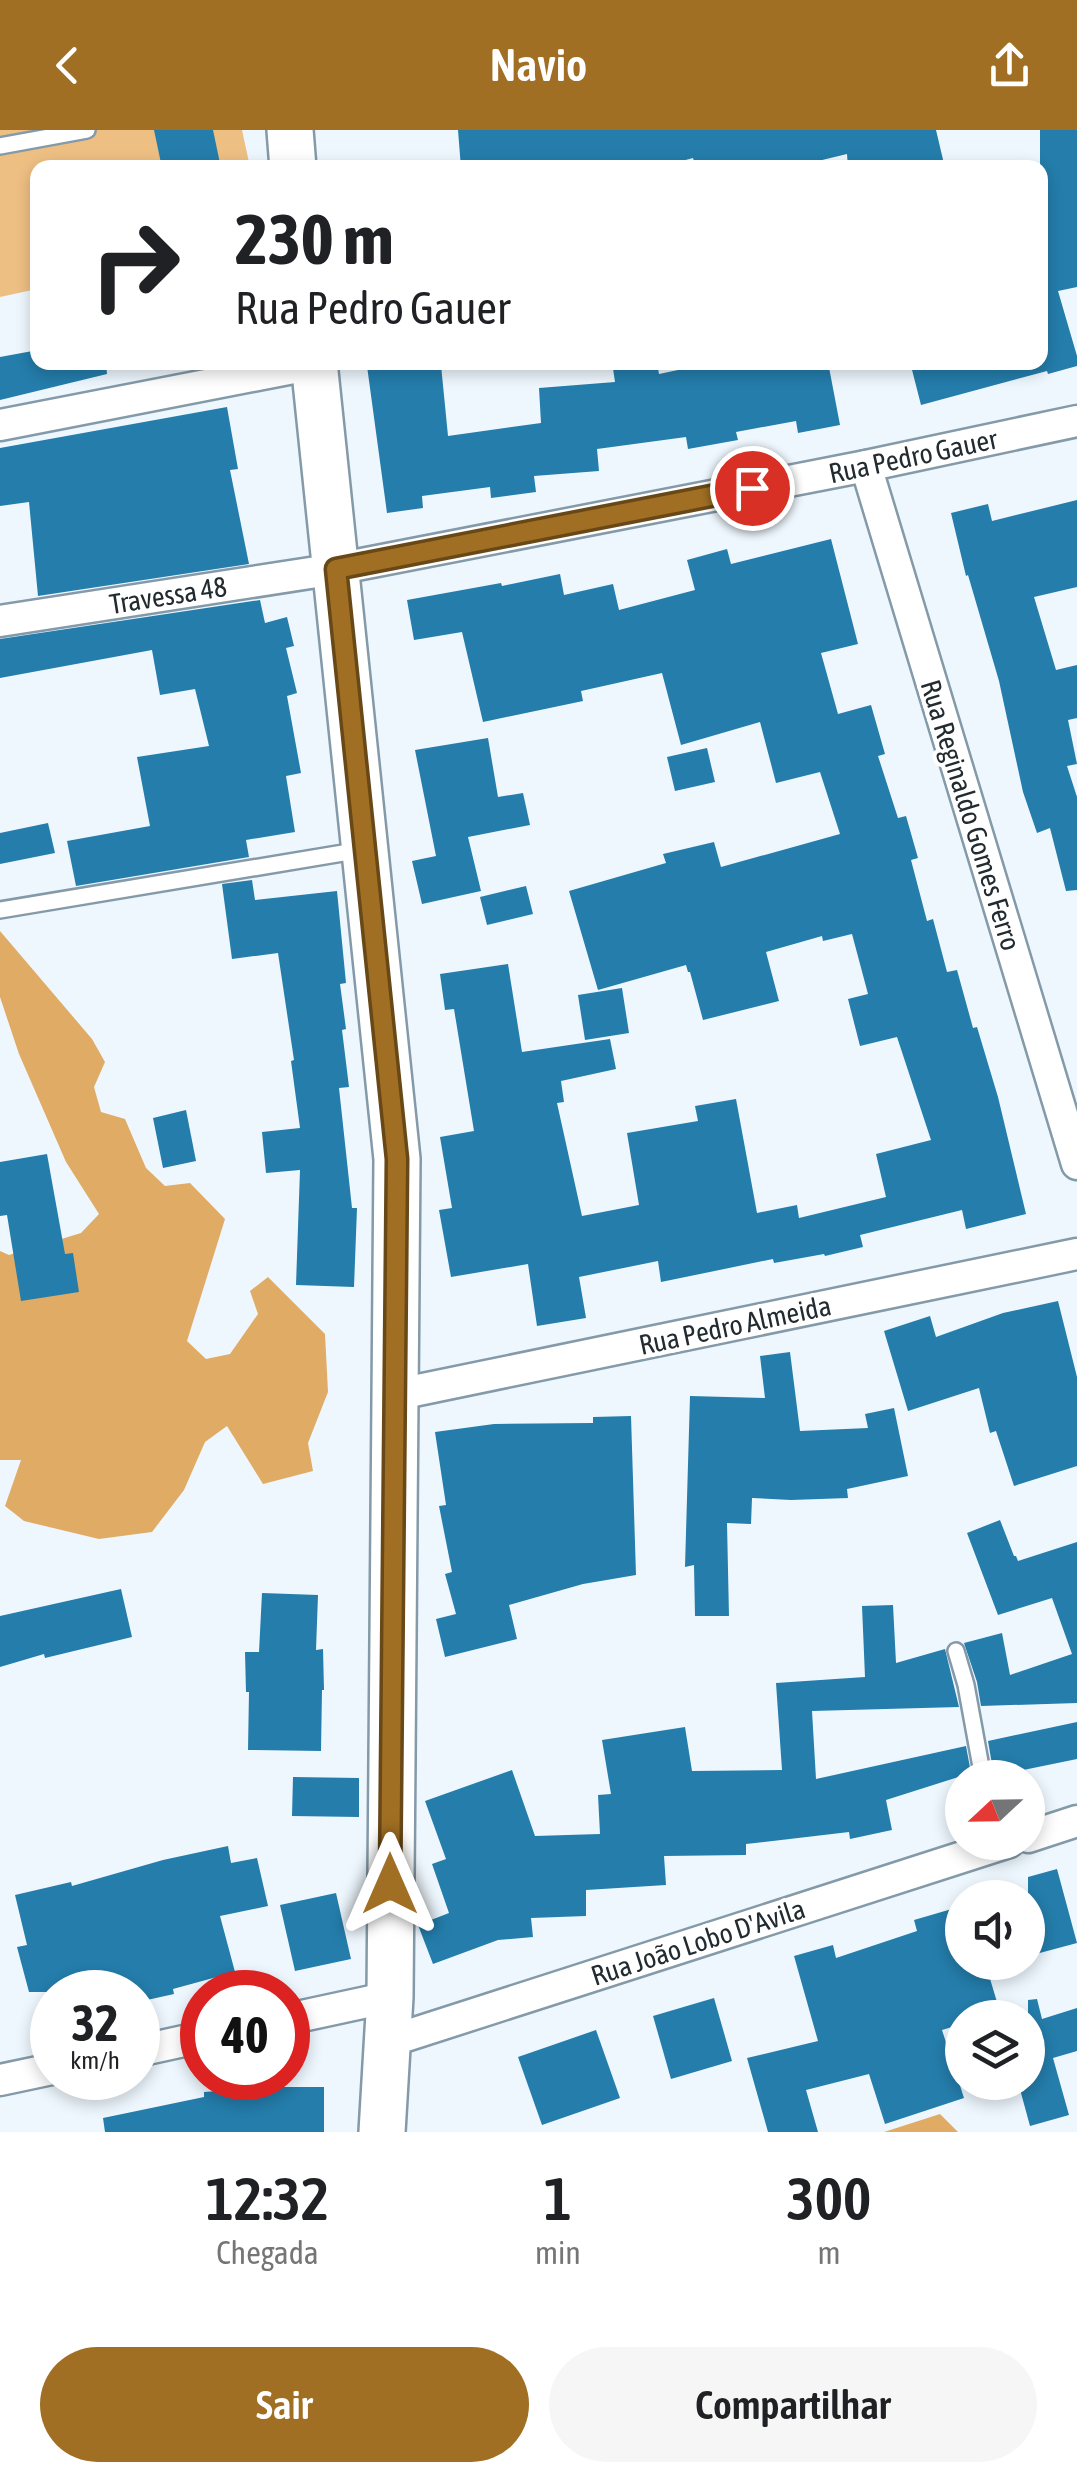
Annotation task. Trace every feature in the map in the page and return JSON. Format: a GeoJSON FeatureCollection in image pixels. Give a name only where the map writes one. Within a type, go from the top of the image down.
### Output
{"type":"FeatureCollection","features":[{"type":"Feature","properties":{"kind":"street"},"geometry":{"type":"LineString","coordinates":[[290,130],[293,160]]}},
{"type":"Feature","properties":{"kind":"street"},"geometry":{"type":"LineString","coordinates":[[0,424],[278,370]]}},
{"type":"Feature","properties":{"kind":"street"},"geometry":{"type":"LineString","coordinates":[[315,370],[397,1159],[390,1997],[382,2132]]}},
{"type":"Feature","properties":{"kind":"street","name":"Rua Pedro Gauer"},"geometry":{"type":"LineString","coordinates":[[336,569],[1077,421]]}},
{"type":"Feature","properties":{"kind":"street","name":"Rua Reginaldo Gomes Ferro"},"geometry":{"type":"LineString","coordinates":[[866,466],[1077,1164]]}},
{"type":"Feature","properties":{"kind":"street","name":"Travessa 48"},"geometry":{"type":"LineString","coordinates":[[0,621],[336,569]]}},
{"type":"Feature","properties":{"kind":"street","name":"Rua Pedro Almeida"},"geometry":{"type":"LineString","coordinates":[[394,1395],[1077,1254]]}},
{"type":"Feature","properties":{"kind":"street","name":"Rua João Lobo D'Avila"},"geometry":{"type":"LineString","coordinates":[[1045,1831],[1077,1821]]}},
{"type":"Feature","properties":{"kind":"street","name":"Rua João Lobo D'Avila"},"geometry":{"type":"LineString","coordinates":[[387,2042],[952,1860]]}},
{"type":"Feature","properties":{"kind":"street"},"geometry":{"type":"LineString","coordinates":[[310,2013],[390,1997]]}},
{"type":"Feature","properties":{"kind":"street"},"geometry":{"type":"LineString","coordinates":[[0,2080],[30,2073]]}},
{"type":"Feature","properties":{"kind":"lane"},"geometry":{"type":"LineString","coordinates":[[0,146],[87,130]]}},
{"type":"Feature","properties":{"kind":"lane"},"geometry":{"type":"LineString","coordinates":[[0,910],[365,850]]}},
{"type":"Feature","properties":{"kind":"lane"},"geometry":{"type":"LineString","coordinates":[[956,1651],[981,1760]]}},
{"type":"Feature","properties":{"kind":"shaded area"},"geometry":{"type":"Polygon","coordinates":[[[0,130],[242,130],[248,160],[30,160],[30,291],[0,297],[0,130]]]}},
{"type":"Feature","properties":{"kind":"shaded area"},"geometry":{"type":"Polygon","coordinates":[[[0,931],[92,1039],[105,1062],[94,1087],[101,1112],[125,1119],[146,1168],[165,1186],[190,1183],[225,1219],[187,1341],[206,1359],[230,1354],[258,1314],[250,1291],[268,1277],[325,1334],[328,1392],[308,1443],[313,1471],[263,1484],[227,1426],[205,1442],[184,1490],[152,1532],[99,1539],[24,1521],[5,1506],[21,1460],[0,1460],[0,1251],[9,1255],[81,1233],[99,1214],[66,1162],[19,1054],[0,997],[0,931]]]}},
{"type":"Feature","properties":{"kind":"shaded area"},"geometry":{"type":"Polygon","coordinates":[[[940,2114],[958,2132],[884,2132],[940,2114]]]}},
{"type":"Feature","properties":{"kind":"building"},"geometry":{"type":"Polygon","coordinates":[[[154,130],[213,130],[219,160],[160,160],[154,130]]]}},
{"type":"Feature","properties":{"kind":"building"},"geometry":{"type":"Polygon","coordinates":[[[458,130],[936,130],[943,160],[847,160],[847,154],[822,160],[460,160],[458,130]]]}},
{"type":"Feature","properties":{"kind":"building"},"geometry":{"type":"Polygon","coordinates":[[[1040,130],[1077,130],[1077,287],[1058,291],[1077,366],[921,405],[912,370],[1048,370],[1048,160],[1040,160],[1040,130]]]}},
{"type":"Feature","properties":{"kind":"building"},"geometry":{"type":"Polygon","coordinates":[[[30,351],[30,370],[107,370],[107,374],[0,400],[0,357],[30,351]]]}},
{"type":"Feature","properties":{"kind":"building"},"geometry":{"type":"Polygon","coordinates":[[[368,370],[441,370],[448,436],[541,423],[539,388],[615,382],[613,370],[658,370],[659,374],[678,370],[830,370],[840,425],[798,433],[796,421],[736,432],[738,440],[688,449],[686,437],[597,449],[599,471],[534,476],[536,492],[491,498],[490,487],[422,496],[423,508],[387,513],[368,370]]]}},
{"type":"Feature","properties":{"kind":"building"},"geometry":{"type":"Polygon","coordinates":[[[227,407],[238,469],[230,470],[249,564],[38,596],[29,502],[0,506],[0,448],[227,407]]]}},
{"type":"Feature","properties":{"kind":"building"},"geometry":{"type":"Polygon","coordinates":[[[1077,500],[1077,587],[1034,597],[1056,670],[1077,665],[1077,718],[1068,720],[1077,764],[1067,766],[1077,797],[1077,890],[1066,891],[1050,828],[1037,833],[1023,792],[999,681],[951,513],[988,504],[992,521],[1077,500]]]}},
{"type":"Feature","properties":{"kind":"building"},"geometry":{"type":"Polygon","coordinates":[[[831,539],[858,644],[821,653],[838,714],[871,705],[885,754],[878,756],[898,818],[906,816],[918,858],[911,860],[927,921],[933,919],[947,972],[957,970],[973,1028],[977,1027],[1026,1214],[966,1229],[962,1210],[860,1235],[863,1247],[774,1263],[773,1259],[661,1282],[658,1261],[579,1277],[586,1318],[537,1326],[528,1264],[451,1277],[439,1210],[452,1208],[440,1137],[474,1131],[454,1009],[445,1010],[440,974],[508,964],[522,1052],[610,1039],[616,1069],[561,1081],[564,1102],[557,1103],[582,1216],[639,1205],[627,1133],[698,1121],[695,1106],[736,1099],[757,1213],[797,1205],[799,1218],[886,1197],[876,1154],[931,1140],[897,1037],[860,1046],[848,999],[868,994],[852,934],[823,941],[822,936],[766,952],[779,1001],[703,1020],[686,965],[598,990],[569,891],[666,863],[663,854],[714,842],[721,867],[840,834],[820,772],[776,783],[760,722],[681,745],[662,673],[581,691],[583,701],[483,722],[462,632],[414,640],[407,600],[560,574],[564,595],[613,584],[619,610],[695,590],[687,560],[727,549],[731,564],[831,539]]]}},
{"type":"Feature","properties":{"kind":"building"},"geometry":{"type":"Polygon","coordinates":[[[260,600],[265,623],[287,617],[294,646],[286,648],[297,693],[287,696],[301,773],[286,776],[295,832],[246,840],[249,857],[76,886],[67,841],[150,826],[137,757],[209,746],[195,689],[160,695],[152,650],[0,678],[0,639],[260,600]]]}},
{"type":"Feature","properties":{"kind":"building"},"geometry":{"type":"Polygon","coordinates":[[[488,738],[498,797],[523,793],[530,825],[468,837],[481,891],[422,904],[412,861],[436,856],[415,750],[488,738]]]}},
{"type":"Feature","properties":{"kind":"building"},"geometry":{"type":"Polygon","coordinates":[[[707,748],[715,782],[675,791],[667,757],[707,748]]]}},
{"type":"Feature","properties":{"kind":"building"},"geometry":{"type":"Polygon","coordinates":[[[48,823],[55,853],[0,864],[0,833],[48,823]]]}},
{"type":"Feature","properties":{"kind":"building"},"geometry":{"type":"Polygon","coordinates":[[[252,880],[255,900],[337,891],[346,983],[340,984],[346,1029],[342,1030],[349,1087],[339,1088],[352,1208],[357,1208],[354,1287],[296,1285],[300,1170],[266,1173],[262,1132],[300,1128],[278,953],[232,959],[222,884],[252,880]]]}},
{"type":"Feature","properties":{"kind":"building"},"geometry":{"type":"Polygon","coordinates":[[[526,886],[533,914],[487,925],[480,897],[526,886]]]}},
{"type":"Feature","properties":{"kind":"building"},"geometry":{"type":"Polygon","coordinates":[[[622,988],[629,1033],[585,1040],[578,995],[622,988]]]}},
{"type":"Feature","properties":{"kind":"building"},"geometry":{"type":"Polygon","coordinates":[[[186,1110],[196,1161],[163,1168],[153,1118],[186,1110]]]}},
{"type":"Feature","properties":{"kind":"building"},"geometry":{"type":"Polygon","coordinates":[[[47,1154],[65,1254],[73,1253],[79,1292],[21,1301],[7,1215],[0,1216],[0,1162],[47,1154]]]}},
{"type":"Feature","properties":{"kind":"building"},"geometry":{"type":"Polygon","coordinates":[[[1058,1301],[1077,1377],[1077,1466],[1014,1486],[996,1431],[990,1433],[979,1388],[908,1411],[884,1331],[930,1316],[936,1337],[1003,1313],[1058,1301]]]}},
{"type":"Feature","properties":{"kind":"building"},"geometry":{"type":"Polygon","coordinates":[[[790,1352],[800,1431],[868,1428],[865,1414],[894,1408],[908,1476],[847,1489],[848,1498],[752,1498],[751,1524],[727,1523],[729,1616],[695,1616],[694,1565],[685,1567],[690,1396],[765,1398],[760,1356],[790,1352]]]}},
{"type":"Feature","properties":{"kind":"building"},"geometry":{"type":"Polygon","coordinates":[[[631,1416],[636,1575],[583,1584],[509,1605],[517,1639],[445,1657],[436,1619],[456,1614],[445,1574],[452,1572],[439,1506],[446,1505],[435,1432],[494,1424],[593,1423],[593,1417],[631,1416]]]}},
{"type":"Feature","properties":{"kind":"building"},"geometry":{"type":"Polygon","coordinates":[[[1000,1520],[1018,1561],[1077,1542],[1077,1703],[981,1706],[964,1643],[1002,1633],[1010,1675],[1072,1654],[1052,1598],[998,1615],[967,1533],[1000,1520]]]}},
{"type":"Feature","properties":{"kind":"building"},"geometry":{"type":"Polygon","coordinates":[[[121,1589],[132,1637],[0,1667],[0,1616],[121,1589]]]}},
{"type":"Feature","properties":{"kind":"building"},"geometry":{"type":"Polygon","coordinates":[[[262,1593],[318,1595],[316,1650],[323,1649],[324,1690],[321,1751],[248,1750],[245,1652],[259,1652],[262,1593]]]}},
{"type":"Feature","properties":{"kind":"building"},"geometry":{"type":"Polygon","coordinates":[[[893,1605],[896,1663],[945,1649],[959,1707],[812,1711],[816,1779],[966,1746],[969,1760],[945,1760],[945,1781],[886,1800],[892,1830],[850,1839],[849,1832],[746,1844],[746,1855],[664,1856],[666,1885],[586,1890],[586,1916],[531,1918],[533,1937],[498,1940],[433,1964],[418,1925],[449,1913],[432,1864],[446,1859],[425,1801],[512,1770],[535,1836],[600,1834],[598,1795],[611,1794],[602,1740],[685,1727],[692,1771],[782,1770],[776,1683],[865,1677],[862,1606],[893,1605]]]}},
{"type":"Feature","properties":{"kind":"building"},"geometry":{"type":"Polygon","coordinates":[[[1077,1722],[1077,1759],[1045,1766],[1045,1760],[991,1760],[988,1741],[1077,1722]]]}},
{"type":"Feature","properties":{"kind":"building"},"geometry":{"type":"Polygon","coordinates":[[[293,1777],[359,1778],[359,1817],[292,1816],[293,1777]]]}},
{"type":"Feature","properties":{"kind":"building"},"geometry":{"type":"Polygon","coordinates":[[[228,1846],[231,1863],[257,1858],[268,1906],[220,1916],[234,1970],[180,1970],[180,1987],[173,1989],[174,1994],[160,1997],[160,1970],[30,1970],[29,1992],[17,1947],[27,1945],[15,1895],[71,1882],[72,1886],[228,1846]]]}},
{"type":"Feature","properties":{"kind":"building"},"geometry":{"type":"Polygon","coordinates":[[[1057,1869],[1077,1943],[1045,1952],[1045,1880],[1028,1877],[1057,1869]]]}},
{"type":"Feature","properties":{"kind":"building"},"geometry":{"type":"Polygon","coordinates":[[[336,1893],[351,1959],[295,1970],[280,1905],[336,1893]]]}},
{"type":"Feature","properties":{"kind":"building"},"geometry":{"type":"Polygon","coordinates":[[[945,1911],[945,1980],[990,1980],[996,2000],[945,2000],[945,2100],[958,2100],[885,2124],[869,2074],[806,2090],[818,2132],[768,2132],[747,2058],[818,2041],[794,1956],[833,1945],[836,1958],[917,1931],[914,1920],[945,1911]]]}},
{"type":"Feature","properties":{"kind":"building"},"geometry":{"type":"Polygon","coordinates":[[[714,1998],[732,2061],[671,2079],[653,2016],[714,1998]]]}},
{"type":"Feature","properties":{"kind":"building"},"geometry":{"type":"Polygon","coordinates":[[[1077,2008],[1077,2051],[1053,2058],[1069,2115],[1030,2126],[1023,2100],[1045,2100],[1045,2018],[1077,2008]]]}},
{"type":"Feature","properties":{"kind":"building"},"geometry":{"type":"Polygon","coordinates":[[[596,2030],[620,2098],[542,2125],[518,2057],[596,2030]]]}},
{"type":"Feature","properties":{"kind":"building"},"geometry":{"type":"Polygon","coordinates":[[[310,2087],[324,2087],[324,2132],[105,2132],[103,2118],[190,2100],[310,2100],[310,2087]]]}},
{"type":"Feature","properties":{"kind":"route"},"geometry":{"type":"LineString","coordinates":[[390,1884],[397,1159],[336,569],[752,488]]}}]}
